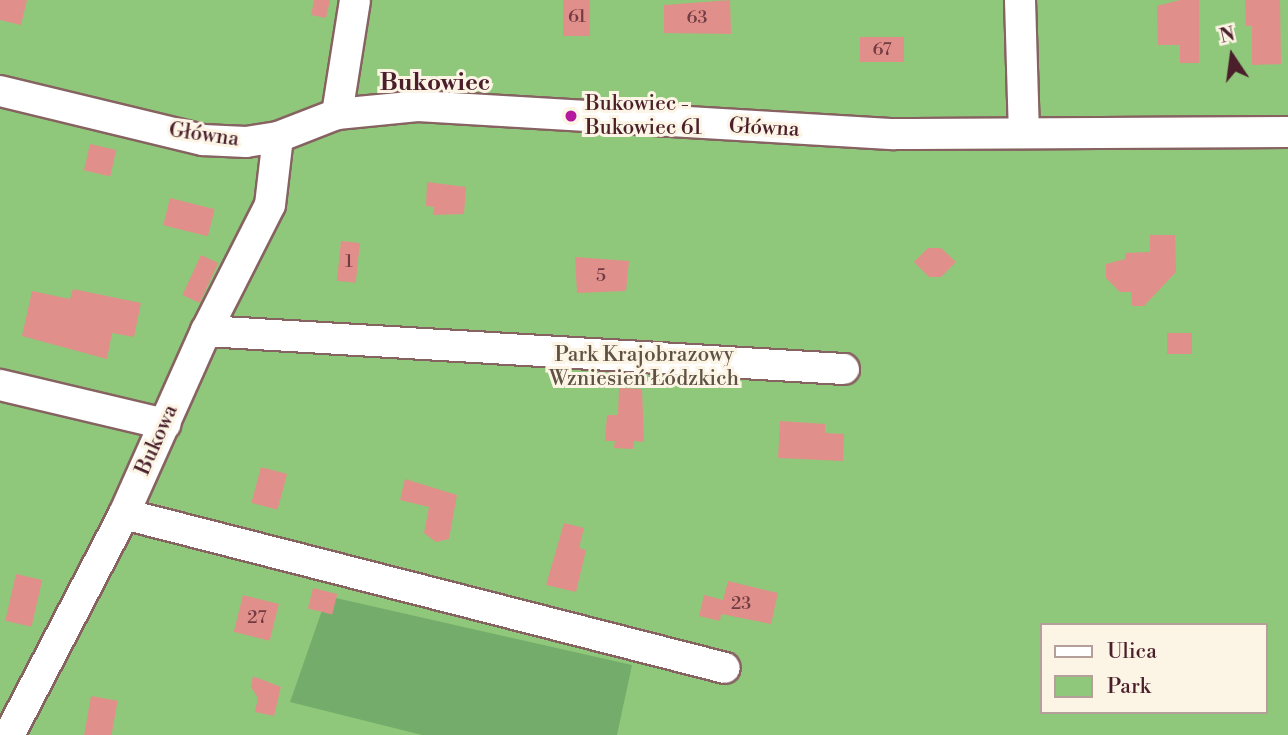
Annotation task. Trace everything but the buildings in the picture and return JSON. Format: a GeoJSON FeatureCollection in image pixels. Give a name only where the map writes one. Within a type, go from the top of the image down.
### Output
{"type":"FeatureCollection","features":[{"type":"Feature","properties":{"kind":"street"},"geometry":{"type":"LineString","coordinates":[[337,114],[355,0]]}},
{"type":"Feature","properties":{"kind":"street"},"geometry":{"type":"LineString","coordinates":[[1020,0],[1024,133]]}},
{"type":"Feature","properties":{"kind":"street","name":"Główna"},"geometry":{"type":"LineString","coordinates":[[0,91],[203,140],[246,142],[278,137],[337,114],[418,107],[894,134],[1288,132]]}},
{"type":"Feature","properties":{"kind":"street","name":"Bukowa"},"geometry":{"type":"LineString","coordinates":[[9,735],[12,703],[124,514],[206,331],[270,205],[278,137]]}},
{"type":"Feature","properties":{"kind":"street"},"geometry":{"type":"LineString","coordinates":[[206,331],[844,369]]}},
{"type":"Feature","properties":{"kind":"street"},"geometry":{"type":"LineString","coordinates":[[0,385],[164,424]]}},
{"type":"Feature","properties":{"kind":"street"},"geometry":{"type":"LineString","coordinates":[[124,514],[725,668]]}},
{"type":"Feature","properties":{"kind":"green space","name":"Park Krajobrazowy Wzniesień Łódzkich"},"geometry":{"type":"Polygon","coordinates":[[[0,0],[1288,0],[1288,735],[0,735],[0,0]]]}},
{"type":"Feature","properties":{"kind":"green space"},"geometry":{"type":"Polygon","coordinates":[[[327,596],[632,665],[617,735],[422,735],[290,702],[327,596]]]}},
{"type":"Feature","properties":{"kind":"place","name":"Bukowiec - Bukowiec 61"},"geometry":{"type":"Point","coordinates":[571,116]}},
{"type":"Feature","properties":{"kind":"district","name":"Bukowiec"},"geometry":{"type":"Point","coordinates":[435,84]}}]}
